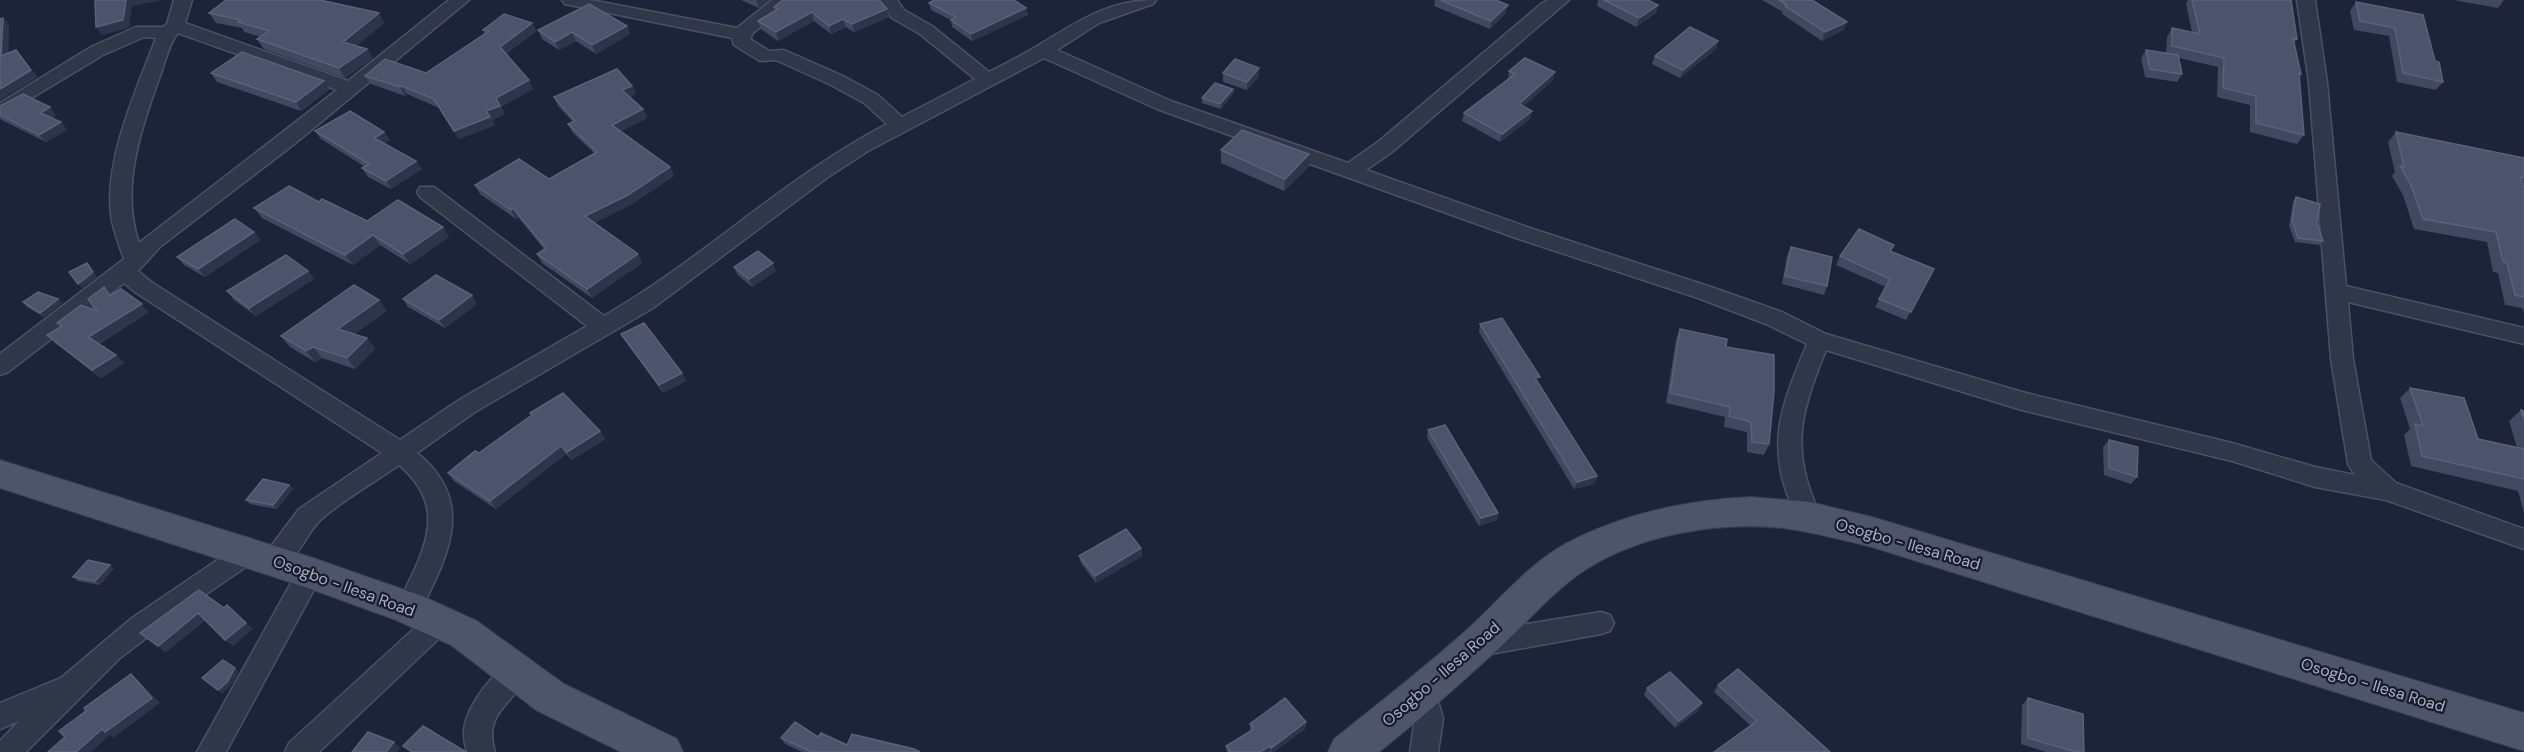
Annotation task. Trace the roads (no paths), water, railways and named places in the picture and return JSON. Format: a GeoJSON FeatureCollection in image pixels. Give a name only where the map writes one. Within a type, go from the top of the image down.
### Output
{"type":"FeatureCollection","features":[{"type":"Feature","properties":{"kind":"main road","name":"Osogbo - Ilesa Road"},"geometry":{"type":"LineString","coordinates":[[0,474],[310,573],[424,615],[464,633],[550,697],[657,751]]}},
{"type":"Feature","properties":{"kind":"main road","name":"Osogbo - Ilesa Road"},"geometry":{"type":"LineString","coordinates":[[1348,752],[1424,692],[1550,576],[1579,555],[1649,526],[1694,516],[1736,512],[1809,517],[1872,532],[2524,732]]}},
{"type":"Feature","properties":{"kind":"street"},"geometry":{"type":"LineString","coordinates":[[183,0],[137,118],[124,176],[121,212],[130,266],[143,287],[400,453],[428,478],[443,508],[442,533],[424,615],[299,752]]}},
{"type":"Feature","properties":{"kind":"street"},"geometry":{"type":"LineString","coordinates":[[0,366],[130,266],[153,241],[351,89],[460,0]]}},
{"type":"Feature","properties":{"kind":"street"},"geometry":{"type":"LineString","coordinates":[[571,0],[711,26],[741,35]]}},
{"type":"Feature","properties":{"kind":"street"},"geometry":{"type":"LineString","coordinates":[[783,0],[741,35],[740,41],[766,57],[778,54],[871,99],[900,126]]}},
{"type":"Feature","properties":{"kind":"street"},"geometry":{"type":"LineString","coordinates":[[888,0],[898,14],[926,30],[988,80]]}},
{"type":"Feature","properties":{"kind":"street"},"geometry":{"type":"LineString","coordinates":[[8,750],[72,686],[125,638],[261,557],[308,516],[467,406],[645,302],[820,172],[861,146],[1043,51],[1093,19],[1120,6],[1147,0]]}},
{"type":"Feature","properties":{"kind":"street"},"geometry":{"type":"LineString","coordinates":[[1351,171],[1385,147],[1546,8],[1560,0]]}},
{"type":"Feature","properties":{"kind":"street"},"geometry":{"type":"LineString","coordinates":[[2306,0],[2319,83],[2342,359],[2355,473]]}},
{"type":"Feature","properties":{"kind":"street"},"geometry":{"type":"LineString","coordinates":[[0,111],[97,51],[142,31],[171,30],[351,89]]}},
{"type":"Feature","properties":{"kind":"street"},"geometry":{"type":"LineString","coordinates":[[1043,51],[1164,105],[1522,233],[1706,293],[1774,318],[1819,340],[2022,401],[2232,452],[2315,477],[2355,473],[2387,490],[2524,539]]}},
{"type":"Feature","properties":{"kind":"street"},"geometry":{"type":"LineString","coordinates":[[427,192],[603,326]]}},
{"type":"Feature","properties":{"kind":"street"},"geometry":{"type":"LineString","coordinates":[[2338,292],[2524,336]]}},
{"type":"Feature","properties":{"kind":"street"},"geometry":{"type":"LineString","coordinates":[[1809,517],[1797,491],[1788,453],[1799,387],[1819,340]]}},
{"type":"Feature","properties":{"kind":"street"},"geometry":{"type":"LineString","coordinates":[[211,752],[310,573]]}},
{"type":"Feature","properties":{"kind":"street"},"geometry":{"type":"LineString","coordinates":[[1476,645],[1601,623]]}},
{"type":"Feature","properties":{"kind":"street"},"geometry":{"type":"LineString","coordinates":[[481,752],[476,740],[480,720],[488,706],[517,672]]}},
{"type":"Feature","properties":{"kind":"street"},"geometry":{"type":"LineString","coordinates":[[0,716],[72,686]]}},
{"type":"Feature","properties":{"kind":"street"},"geometry":{"type":"LineString","coordinates":[[1424,692],[1428,719],[1424,752]]}}]}
